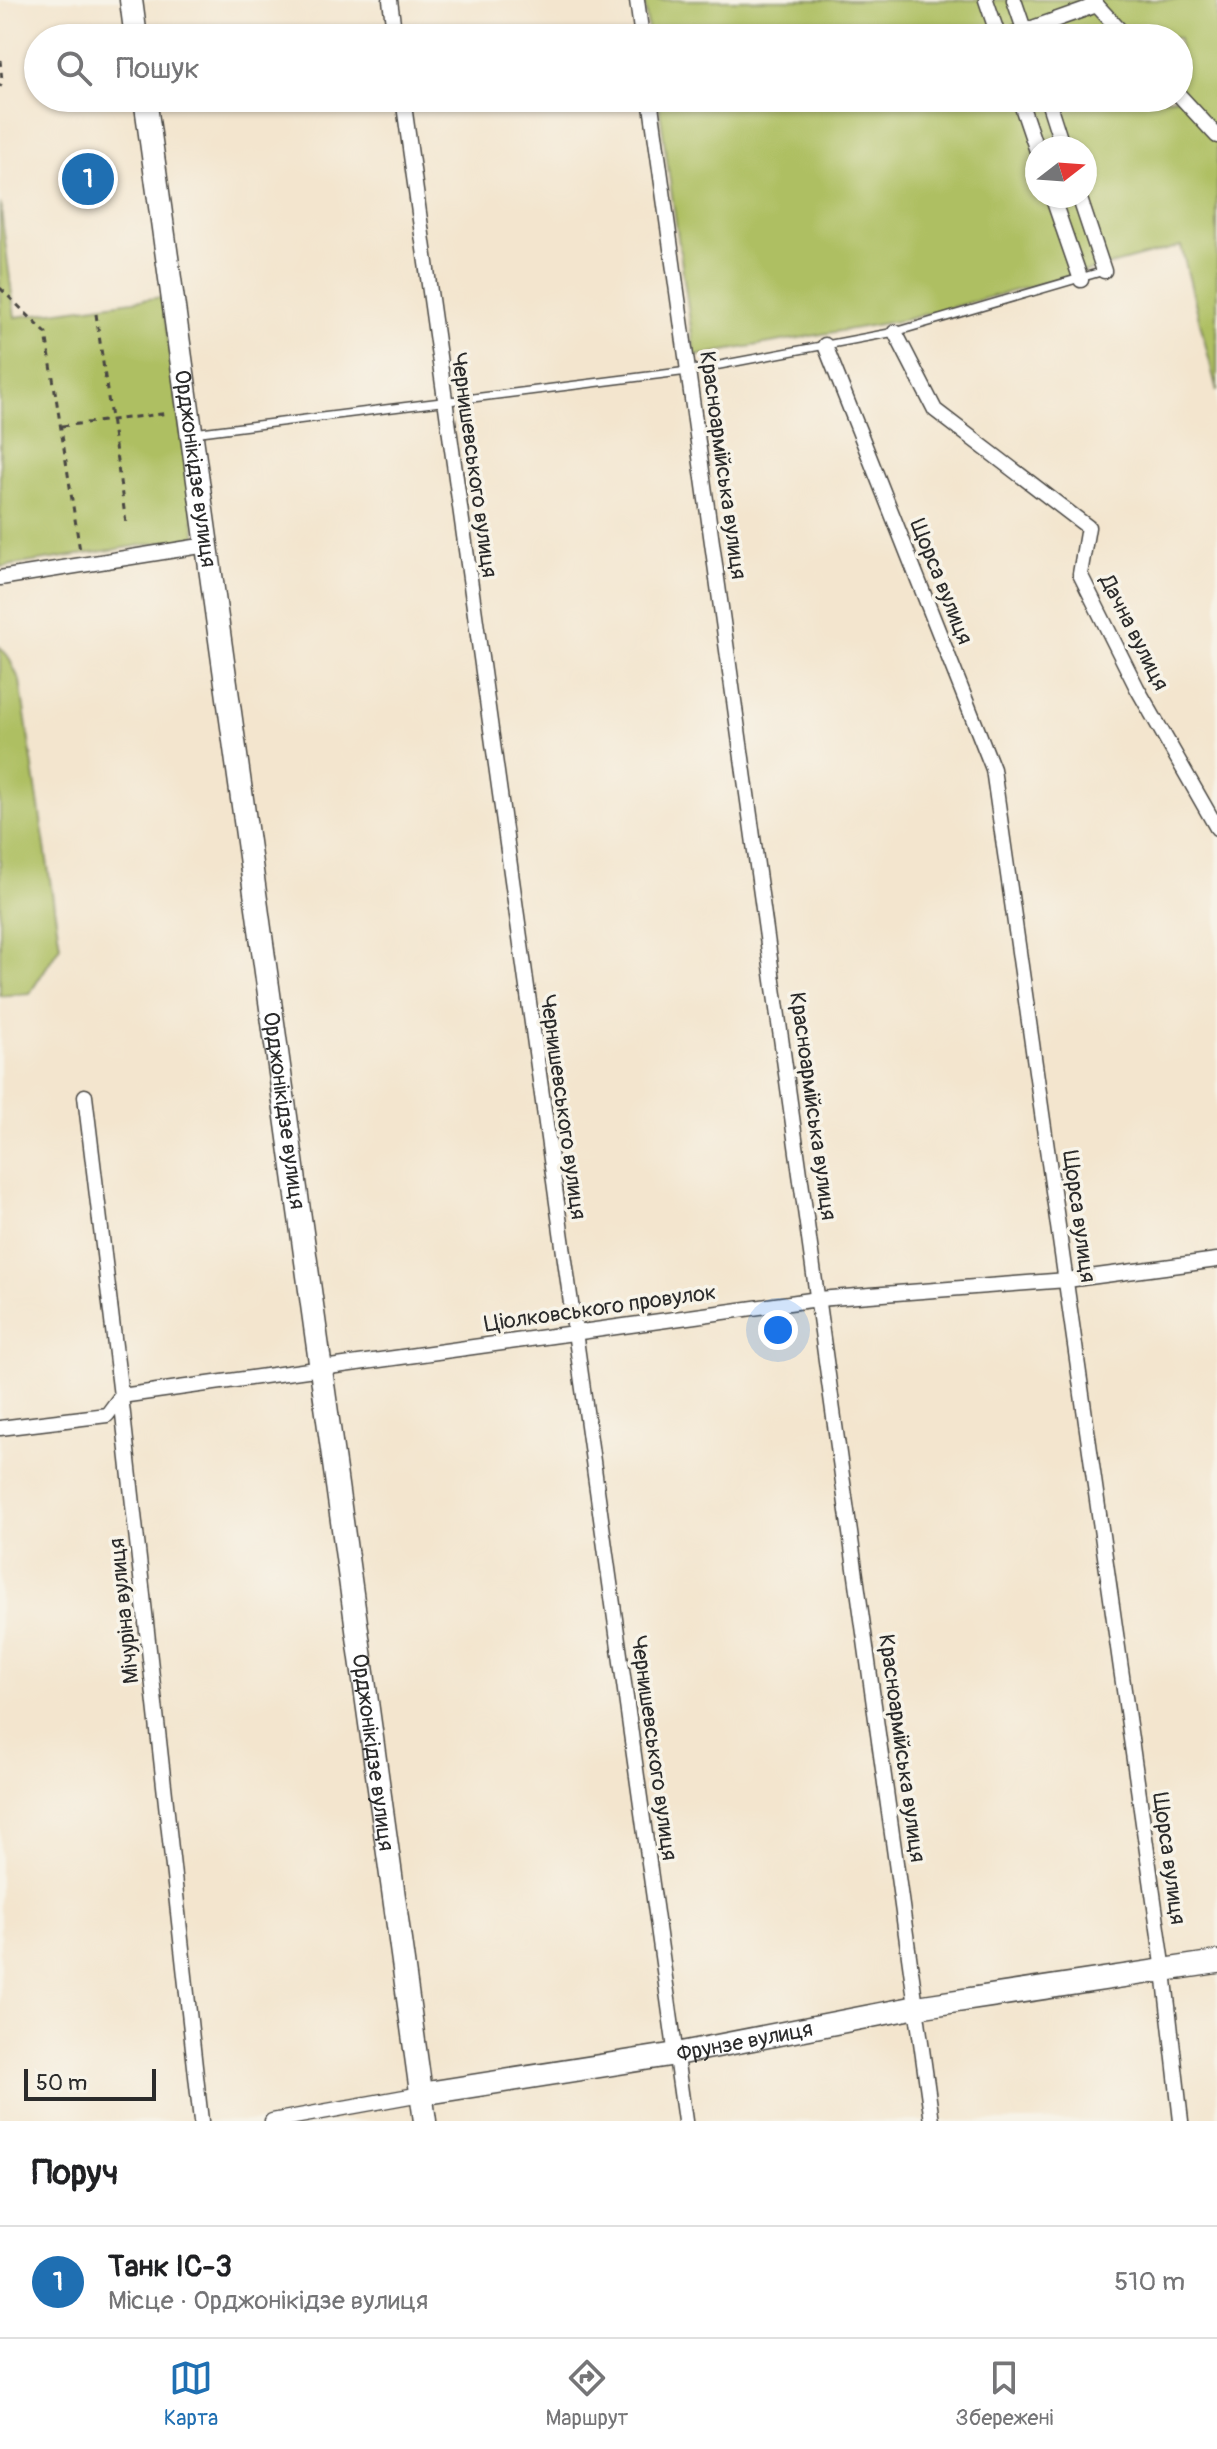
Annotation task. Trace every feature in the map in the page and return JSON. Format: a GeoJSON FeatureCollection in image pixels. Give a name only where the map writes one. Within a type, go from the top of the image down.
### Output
{"type":"FeatureCollection","features":[{"type":"Feature","properties":{"kind":"main road"},"geometry":{"type":"LineString","coordinates":[[131,0],[134,24]]}},
{"type":"Feature","properties":{"kind":"main road","name":"Орджонікідзе вулиця"},"geometry":{"type":"LineString","coordinates":[[147,112],[425,2121]]}},
{"type":"Feature","properties":{"kind":"main road","name":"Фрунзе вулиця"},"geometry":{"type":"LineString","coordinates":[[421,2094],[676,2054],[917,2007],[1217,1962]]}},
{"type":"Feature","properties":{"kind":"street"},"geometry":{"type":"LineString","coordinates":[[390,0],[393,24]]}},
{"type":"Feature","properties":{"kind":"street"},"geometry":{"type":"LineString","coordinates":[[637,0],[640,24]]}},
{"type":"Feature","properties":{"kind":"street"},"geometry":{"type":"LineString","coordinates":[[986,0],[995,24]]}},
{"type":"Feature","properties":{"kind":"street"},"geometry":{"type":"LineString","coordinates":[[1014,0],[1022,24]]}},
{"type":"Feature","properties":{"kind":"street"},"geometry":{"type":"LineString","coordinates":[[1048,24],[1094,3],[1114,24]]}},
{"type":"Feature","properties":{"kind":"street"},"geometry":{"type":"LineString","coordinates":[[1193,110],[1217,136]]}},
{"type":"Feature","properties":{"kind":"street","name":"Чернишевського вулиця"},"geometry":{"type":"LineString","coordinates":[[405,112],[685,2121]]}},
{"type":"Feature","properties":{"kind":"street","name":"Красноармійська вулиця"},"geometry":{"type":"LineString","coordinates":[[652,112],[932,2121]]}},
{"type":"Feature","properties":{"kind":"street"},"geometry":{"type":"LineString","coordinates":[[1024,112],[1032,136]]}},
{"type":"Feature","properties":{"kind":"street"},"geometry":{"type":"LineString","coordinates":[[1051,112],[1059,136]]}},
{"type":"Feature","properties":{"kind":"street"},"geometry":{"type":"LineString","coordinates":[[1056,208],[1081,280]]}},
{"type":"Feature","properties":{"kind":"street"},"geometry":{"type":"LineString","coordinates":[[1083,208],[1104,271]]}},
{"type":"Feature","properties":{"kind":"street","name":"Дачна вулиця"},"geometry":{"type":"LineString","coordinates":[[895,332],[935,410],[1088,527],[1080,574],[1137,688],[1217,828]]}},
{"type":"Feature","properties":{"kind":"street","name":"Щорса вулиця"},"geometry":{"type":"LineString","coordinates":[[825,345],[993,769],[1164,1971],[1181,2121]]}},
{"type":"Feature","properties":{"kind":"street"},"geometry":{"type":"LineString","coordinates":[[0,578],[207,545]]}},
{"type":"Feature","properties":{"kind":"street","name":"Мічуріна вулиця"},"geometry":{"type":"LineString","coordinates":[[85,1096],[201,2121]]}},
{"type":"Feature","properties":{"kind":"street","name":"Ціолковського провулок"},"geometry":{"type":"LineString","coordinates":[[0,1428],[107,1415],[121,1396],[573,1332],[818,1299],[1067,1280],[1217,1260]]}},
{"type":"Feature","properties":{"kind":"street","name":"Фрунзе вулиця"},"geometry":{"type":"LineString","coordinates":[[272,2121],[421,2094]]}},
{"type":"Feature","properties":{"kind":"lane"},"geometry":{"type":"LineString","coordinates":[[190,424],[444,401],[688,371],[895,332],[1104,271]]}},
{"type":"Feature","properties":{"kind":"path"},"geometry":{"type":"LineString","coordinates":[[0,60],[0,87]]}},
{"type":"Feature","properties":{"kind":"path"},"geometry":{"type":"LineString","coordinates":[[0,288],[46,333],[82,565]]}},
{"type":"Feature","properties":{"kind":"path"},"geometry":{"type":"LineString","coordinates":[[96,314],[126,523]]}},
{"type":"Feature","properties":{"kind":"path"},"geometry":{"type":"LineString","coordinates":[[61,427],[183,412],[190,424]]}},
{"type":"Feature","properties":{"kind":"green space"},"geometry":{"type":"Polygon","coordinates":[[[644,0],[1217,0],[1217,391],[1181,246],[904,320],[695,356],[660,112],[1193,112],[1193,24],[647,24],[644,0]]]}},
{"type":"Feature","properties":{"kind":"green space"},"geometry":{"type":"Polygon","coordinates":[[[0,203],[15,317],[162,297],[196,537],[0,567],[0,203]]]}},
{"type":"Feature","properties":{"kind":"green space"},"geometry":{"type":"Polygon","coordinates":[[[0,647],[20,681],[60,946],[30,993],[0,996],[0,647]]]}},
{"type":"Feature","properties":{"kind":"place","name":"Танк ІС-3"},"geometry":{"type":"Point","coordinates":[88,179]}}]}
